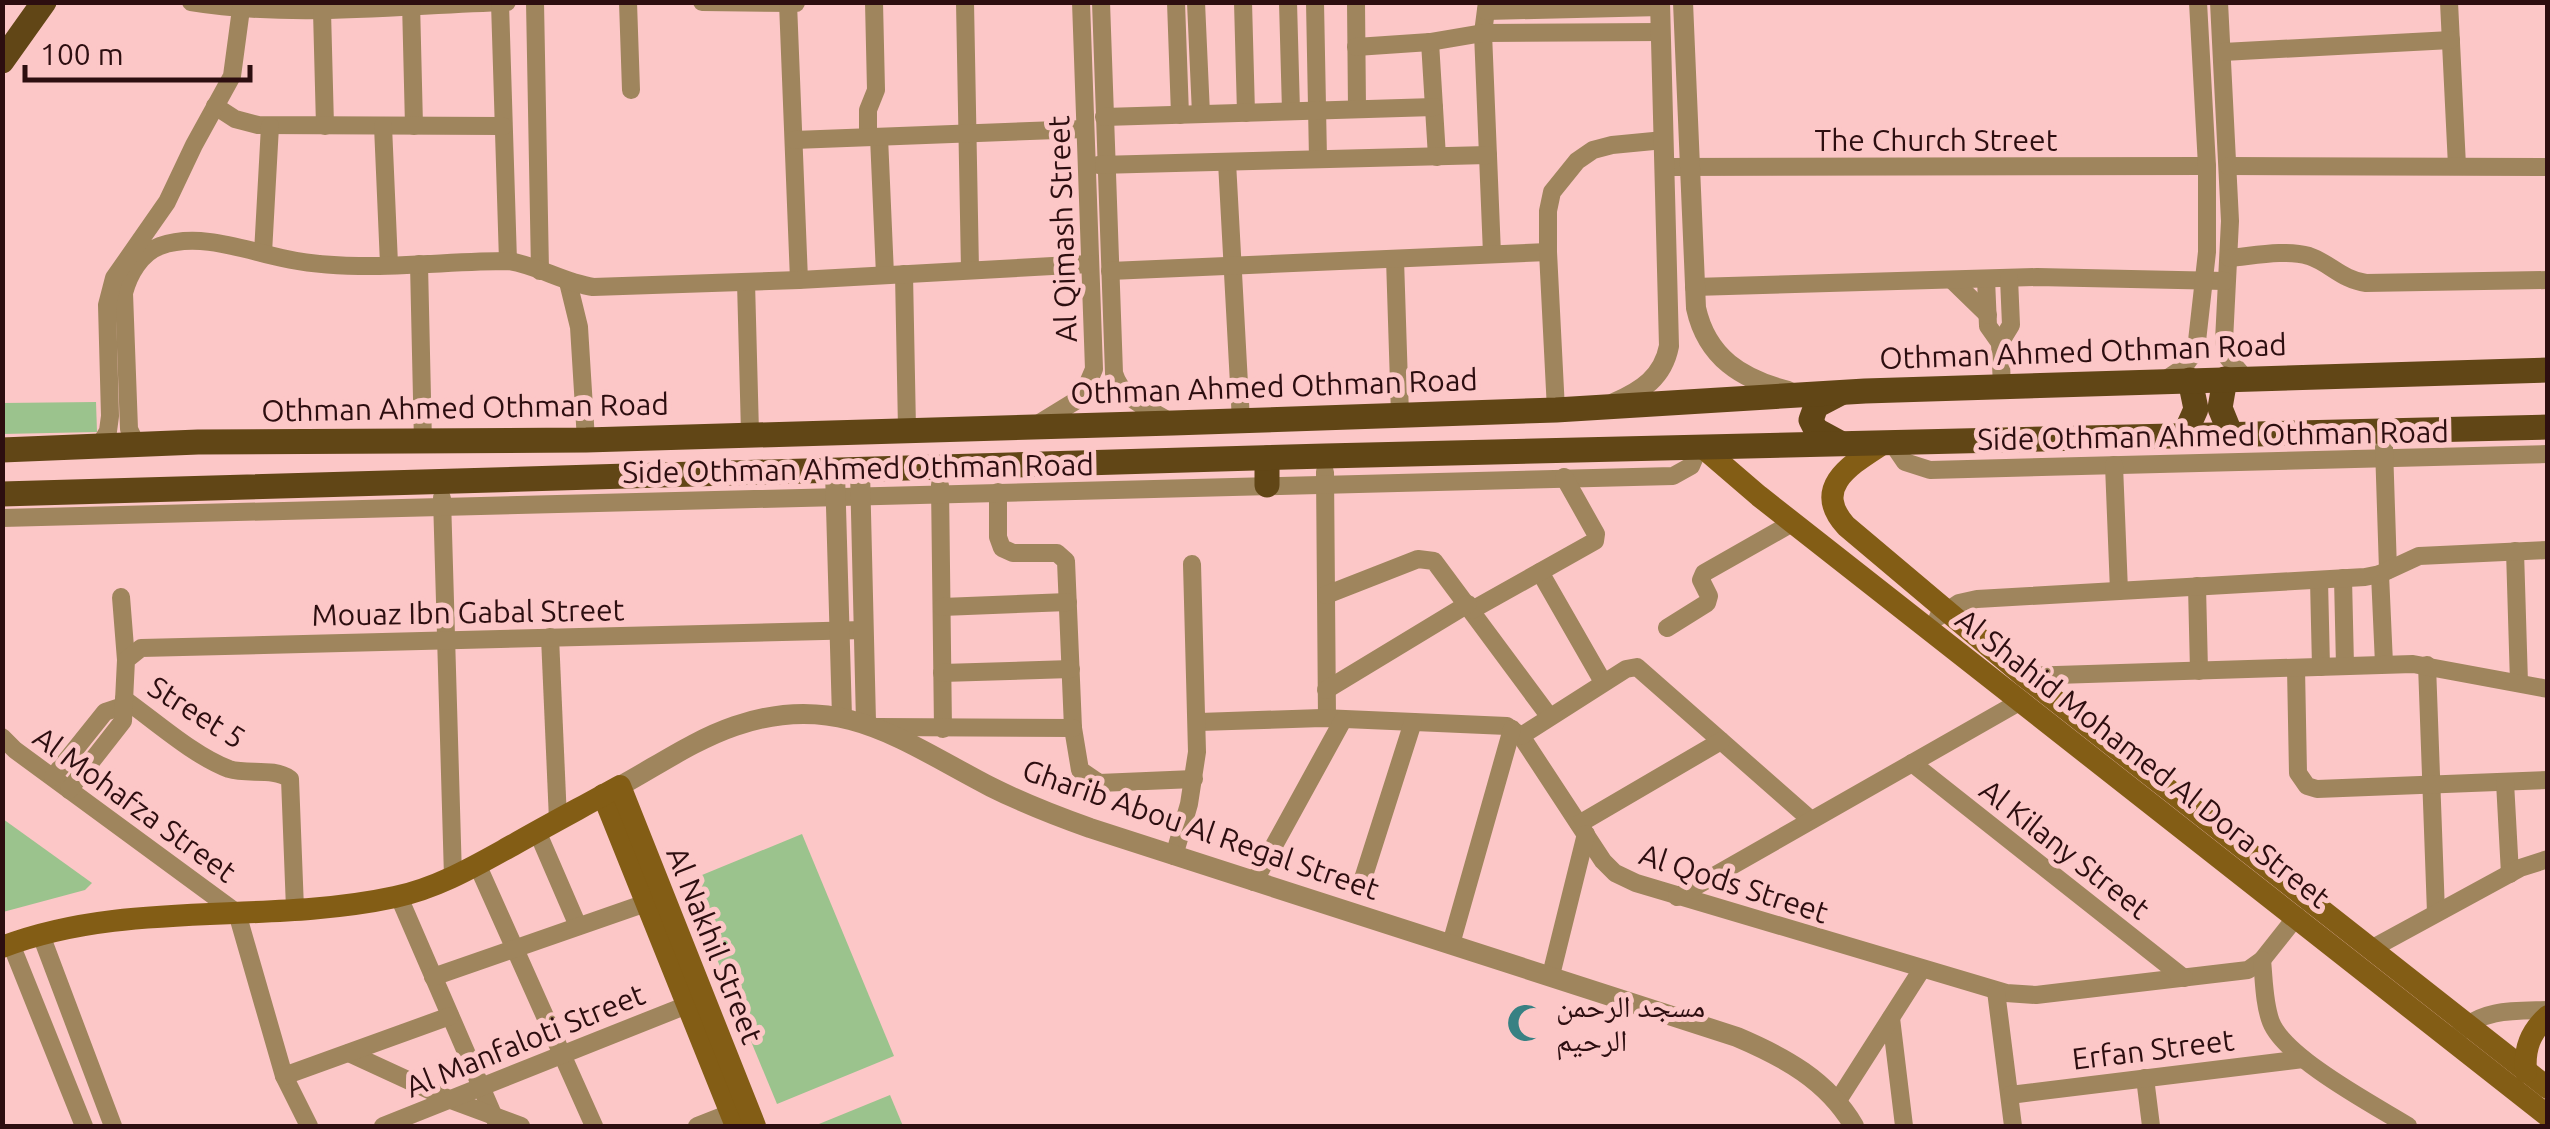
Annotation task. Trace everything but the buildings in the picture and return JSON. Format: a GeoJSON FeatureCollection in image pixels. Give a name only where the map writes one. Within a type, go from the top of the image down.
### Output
{"type":"FeatureCollection","features":[{"type":"Feature","properties":{"kind":"main road"},"geometry":{"type":"LineString","coordinates":[[2,62],[44,2]]}},
{"type":"Feature","properties":{"kind":"main road","name":"Othman Ahmed Othman Road"},"geometry":{"type":"LineString","coordinates":[[2,450],[198,442],[586,440],[1240,421],[1556,410],[1844,392],[2548,370]]}},
{"type":"Feature","properties":{"kind":"main road"},"geometry":{"type":"LineString","coordinates":[[2232,435],[2220,408],[2235,378]]}},
{"type":"Feature","properties":{"kind":"main road"},"geometry":{"type":"LineString","coordinates":[[2178,380],[2196,409],[2184,436]]}},
{"type":"Feature","properties":{"kind":"main road"},"geometry":{"type":"LineString","coordinates":[[1842,444],[1816,430],[1811,415],[1816,406],[1844,392]]}},
{"type":"Feature","properties":{"kind":"main road"},"geometry":{"type":"LineString","coordinates":[[1667,404],[1676,426],[1668,448]]}},
{"type":"Feature","properties":{"kind":"main road"},"geometry":{"type":"LineString","coordinates":[[1126,424],[1116,442],[1119,452],[1130,463]]}},
{"type":"Feature","properties":{"kind":"main road"},"geometry":{"type":"LineString","coordinates":[[1084,425],[1094,432],[1098,444],[1096,456],[1088,465]]}},
{"type":"Feature","properties":{"kind":"main road"},"geometry":{"type":"LineString","coordinates":[[2,494],[200,488],[442,495],[998,480],[1088,465],[1130,463],[1267,472],[1325,456],[2548,427]]}},
{"type":"Feature","properties":{"kind":"main road"},"geometry":{"type":"LineString","coordinates":[[198,442],[186,466],[190,479],[200,488]]}},
{"type":"Feature","properties":{"kind":"main road","name":"Al Shahid Mohamed Al Dora Street"},"geometry":{"type":"LineString","coordinates":[[1888,443],[1842,472],[1833,490],[1835,510],[1936,620],[2021,702],[2297,916],[2460,1032],[2548,1088]]}},
{"type":"Feature","properties":{"kind":"main road"},"geometry":{"type":"LineString","coordinates":[[118,491],[128,479],[130,464],[119,445]]}},
{"type":"Feature","properties":{"kind":"main road","name":"Al Shahid Mohamed Al Dora Street"},"geometry":{"type":"LineString","coordinates":[[1700,447],[1794,522],[2024,676],[2372,948],[2548,1116]]}},
{"type":"Feature","properties":{"kind":"main road","name":"Gharib Abou Al Regal Street"},"geometry":{"type":"LineString","coordinates":[[7,946],[106,922],[295,909],[399,896],[452,877],[611,791]]}},
{"type":"Feature","properties":{"kind":"main road","name":"Al Nakhil Street"},"geometry":{"type":"LineString","coordinates":[[611,791],[646,902],[733,1120]]}},
{"type":"Feature","properties":{"kind":"main road","name":"Al Nakhil Street"},"geometry":{"type":"LineString","coordinates":[[611,791],[756,1126]]}},
{"type":"Feature","properties":{"kind":"main road"},"geometry":{"type":"LineString","coordinates":[[2526,1072],[2530,1036],[2548,1013]]}},
{"type":"Feature","properties":{"kind":"street"},"geometry":{"type":"LineString","coordinates":[[191,2],[240,9],[290,6],[322,11],[507,2]]}},
{"type":"Feature","properties":{"kind":"street"},"geometry":{"type":"LineString","coordinates":[[535,2],[540,271]]}},
{"type":"Feature","properties":{"kind":"street"},"geometry":{"type":"LineString","coordinates":[[628,2],[631,90]]}},
{"type":"Feature","properties":{"kind":"street"},"geometry":{"type":"LineString","coordinates":[[702,2],[800,2]]}},
{"type":"Feature","properties":{"kind":"street"},"geometry":{"type":"LineString","coordinates":[[874,2],[876,90],[868,110],[874,137],[884,275]]}},
{"type":"Feature","properties":{"kind":"street"},"geometry":{"type":"LineString","coordinates":[[965,2],[970,270]]}},
{"type":"Feature","properties":{"kind":"street","name":"Al Qimash Street"},"geometry":{"type":"LineString","coordinates":[[1036,425],[1077,402],[1093,377],[1081,2]]}},
{"type":"Feature","properties":{"kind":"street","name":"Al Qimash Street"},"geometry":{"type":"LineString","coordinates":[[1101,2],[1116,380],[1130,398],[1172,423]]}},
{"type":"Feature","properties":{"kind":"street"},"geometry":{"type":"LineString","coordinates":[[1176,2],[1180,115]]}},
{"type":"Feature","properties":{"kind":"street"},"geometry":{"type":"LineString","coordinates":[[1196,2],[1201,114]]}},
{"type":"Feature","properties":{"kind":"street"},"geometry":{"type":"LineString","coordinates":[[1242,2],[1246,113]]}},
{"type":"Feature","properties":{"kind":"street"},"geometry":{"type":"LineString","coordinates":[[1288,2],[1290,112]]}},
{"type":"Feature","properties":{"kind":"street"},"geometry":{"type":"LineString","coordinates":[[1315,2],[1318,159]]}},
{"type":"Feature","properties":{"kind":"street"},"geometry":{"type":"LineString","coordinates":[[1356,2],[1357,110]]}},
{"type":"Feature","properties":{"kind":"street"},"geometry":{"type":"LineString","coordinates":[[1683,2],[1694,287],[1700,325],[1723,360],[1764,384],[1800,394]]}},
{"type":"Feature","properties":{"kind":"street"},"geometry":{"type":"LineString","coordinates":[[2178,380],[2196,350],[2208,230],[2198,2]]}},
{"type":"Feature","properties":{"kind":"street"},"geometry":{"type":"LineString","coordinates":[[2220,2],[2228,166],[2225,350],[2235,378]]}},
{"type":"Feature","properties":{"kind":"street"},"geometry":{"type":"LineString","coordinates":[[2449,2],[2458,166]]}},
{"type":"Feature","properties":{"kind":"street"},"geometry":{"type":"LineString","coordinates":[[500,3],[508,261]]}},
{"type":"Feature","properties":{"kind":"street"},"geometry":{"type":"LineString","coordinates":[[788,3],[799,280]]}},
{"type":"Feature","properties":{"kind":"street"},"geometry":{"type":"LineString","coordinates":[[411,5],[414,126]]}},
{"type":"Feature","properties":{"kind":"street"},"geometry":{"type":"LineString","coordinates":[[1492,254],[1483,33],[1486,6],[1660,5],[1667,356],[1650,383],[1604,407]]}},
{"type":"Feature","properties":{"kind":"street"},"geometry":{"type":"LineString","coordinates":[[240,9],[232,76],[139,251],[130,274],[122,304],[129,429],[119,445],[108,431],[108,296],[114,278],[139,251],[175,243],[225,244],[316,264],[508,261],[592,287],[1089,264]]}},
{"type":"Feature","properties":{"kind":"street"},"geometry":{"type":"LineString","coordinates":[[322,11],[325,126]]}},
{"type":"Feature","properties":{"kind":"street"},"geometry":{"type":"LineString","coordinates":[[1356,48],[1483,33],[1661,32]]}},
{"type":"Feature","properties":{"kind":"street"},"geometry":{"type":"LineString","coordinates":[[2182,66],[2202,66],[2224,58],[2451,40]]}},
{"type":"Feature","properties":{"kind":"street"},"geometry":{"type":"LineString","coordinates":[[1430,42],[1436,156]]}},
{"type":"Feature","properties":{"kind":"street"},"geometry":{"type":"LineString","coordinates":[[215,106],[235,119],[270,126],[504,126]]}},
{"type":"Feature","properties":{"kind":"street"},"geometry":{"type":"LineString","coordinates":[[1104,117],[1434,107]]}},
{"type":"Feature","properties":{"kind":"street"},"geometry":{"type":"LineString","coordinates":[[263,253],[270,126]]}},
{"type":"Feature","properties":{"kind":"street"},"geometry":{"type":"LineString","coordinates":[[383,126],[389,264]]}},
{"type":"Feature","properties":{"kind":"street"},"geometry":{"type":"LineString","coordinates":[[794,140],[1085,130]]}},
{"type":"Feature","properties":{"kind":"street"},"geometry":{"type":"LineString","coordinates":[[1556,410],[1548,252],[1550,201],[1577,161],[1593,150],[1664,140]]}},
{"type":"Feature","properties":{"kind":"street"},"geometry":{"type":"LineString","coordinates":[[1086,165],[1488,156]]}},
{"type":"Feature","properties":{"kind":"street"},"geometry":{"type":"LineString","coordinates":[[1226,162],[1240,421]]}},
{"type":"Feature","properties":{"kind":"street","name":"The Church Street"},"geometry":{"type":"LineString","coordinates":[[1665,167],[2207,166]]}},
{"type":"Feature","properties":{"kind":"street"},"geometry":{"type":"LineString","coordinates":[[2228,166],[2548,166]]}},
{"type":"Feature","properties":{"kind":"street"},"geometry":{"type":"LineString","coordinates":[[1110,271],[1548,252]]}},
{"type":"Feature","properties":{"kind":"street"},"geometry":{"type":"LineString","coordinates":[[2228,258],[2299,254],[2318,260],[2345,278],[2366,282],[2548,280]]}},
{"type":"Feature","properties":{"kind":"street"},"geometry":{"type":"LineString","coordinates":[[1395,259],[1400,415]]}},
{"type":"Feature","properties":{"kind":"street"},"geometry":{"type":"LineString","coordinates":[[419,264],[423,443]]}},
{"type":"Feature","properties":{"kind":"street"},"geometry":{"type":"LineString","coordinates":[[904,274],[907,429]]}},
{"type":"Feature","properties":{"kind":"street"},"geometry":{"type":"LineString","coordinates":[[1694,287],[2037,277],[2225,281]]}},
{"type":"Feature","properties":{"kind":"street"},"geometry":{"type":"LineString","coordinates":[[2010,312],[2037,277]]}},
{"type":"Feature","properties":{"kind":"street"},"geometry":{"type":"LineString","coordinates":[[2000,343],[2010,330],[2010,278]]}},
{"type":"Feature","properties":{"kind":"street"},"geometry":{"type":"LineString","coordinates":[[1986,279],[1990,331],[2000,343],[2002,386]]}},
{"type":"Feature","properties":{"kind":"street"},"geometry":{"type":"LineString","coordinates":[[1952,280],[1988,315]]}},
{"type":"Feature","properties":{"kind":"street"},"geometry":{"type":"LineString","coordinates":[[568,282],[579,326],[586,440]]}},
{"type":"Feature","properties":{"kind":"street"},"geometry":{"type":"LineString","coordinates":[[746,282],[750,434]]}},
{"type":"Feature","properties":{"kind":"street"},"geometry":{"type":"LineString","coordinates":[[2384,431],[2384,664]]}},
{"type":"Feature","properties":{"kind":"street","name":"Side Othman Ahmed Othman Road"},"geometry":{"type":"LineString","coordinates":[[1888,443],[1905,462],[1921,469],[2548,454]]}},
{"type":"Feature","properties":{"kind":"street","name":"Side Othman Ahmed Othman Road"},"geometry":{"type":"LineString","coordinates":[[998,480],[1267,472],[1325,483],[1673,476],[1691,466],[1700,447]]}},
{"type":"Feature","properties":{"kind":"street"},"geometry":{"type":"LineString","coordinates":[[1254,882],[1335,719],[1326,690],[1325,456]]}},
{"type":"Feature","properties":{"kind":"street"},"geometry":{"type":"LineString","coordinates":[[2114,465],[2119,591]]}},
{"type":"Feature","properties":{"kind":"street"},"geometry":{"type":"LineString","coordinates":[[1326,690],[1596,538],[1564,477]]}},
{"type":"Feature","properties":{"kind":"street"},"geometry":{"type":"LineString","coordinates":[[998,480],[999,543],[1012,553],[1051,552],[1062,556],[1067,567],[1077,764],[1092,780],[1194,780]]}},
{"type":"Feature","properties":{"kind":"street"},"geometry":{"type":"LineString","coordinates":[[940,481],[944,729]]}},
{"type":"Feature","properties":{"kind":"street"},"geometry":{"type":"LineString","coordinates":[[847,484],[872,725],[1073,728]]}},
{"type":"Feature","properties":{"kind":"street"},"geometry":{"type":"LineString","coordinates":[[842,717],[839,630],[847,484]]}},
{"type":"Feature","properties":{"kind":"street"},"geometry":{"type":"LineString","coordinates":[[2,518],[442,495],[452,877]]}},
{"type":"Feature","properties":{"kind":"street"},"geometry":{"type":"LineString","coordinates":[[1667,628],[1707,603],[1709,596],[1701,580],[1704,573],[1794,522]]}},
{"type":"Feature","properties":{"kind":"street"},"geometry":{"type":"LineString","coordinates":[[1936,620],[1958,602],[1977,598],[2320,580],[2384,572],[2418,556],[2548,550]]}},
{"type":"Feature","properties":{"kind":"street"},"geometry":{"type":"LineString","coordinates":[[2516,551],[2519,683]]}},
{"type":"Feature","properties":{"kind":"street"},"geometry":{"type":"LineString","coordinates":[[1326,594],[1424,558],[1438,564],[1549,716]]}},
{"type":"Feature","properties":{"kind":"street"},"geometry":{"type":"LineString","coordinates":[[1174,856],[1194,780],[1199,722],[1192,564]]}},
{"type":"Feature","properties":{"kind":"street"},"geometry":{"type":"LineString","coordinates":[[1540,572],[1603,682]]}},
{"type":"Feature","properties":{"kind":"street"},"geometry":{"type":"LineString","coordinates":[[2343,578],[2345,666]]}},
{"type":"Feature","properties":{"kind":"street"},"geometry":{"type":"LineString","coordinates":[[2320,580],[2321,667]]}},
{"type":"Feature","properties":{"kind":"street"},"geometry":{"type":"LineString","coordinates":[[2197,586],[2199,671]]}},
{"type":"Feature","properties":{"kind":"street"},"geometry":{"type":"LineString","coordinates":[[70,790],[121,724],[126,660],[121,597]]}},
{"type":"Feature","properties":{"kind":"street"},"geometry":{"type":"LineString","coordinates":[[942,606],[1068,602]]}},
{"type":"Feature","properties":{"kind":"street","name":"Mouaz Ibn Gabal Street"},"geometry":{"type":"LineString","coordinates":[[126,660],[136,649],[146,647],[864,630]]}},
{"type":"Feature","properties":{"kind":"street"},"geometry":{"type":"LineString","coordinates":[[550,637],[547,826],[578,926]]}},
{"type":"Feature","properties":{"kind":"street"},"geometry":{"type":"LineString","coordinates":[[2427,665],[2436,913]]}},
{"type":"Feature","properties":{"kind":"street"},"geometry":{"type":"LineString","coordinates":[[2024,676],[2427,665],[2548,689]]}},
{"type":"Feature","properties":{"kind":"street"},"geometry":{"type":"LineString","coordinates":[[1451,944],[1517,732],[1626,668],[1637,667],[1811,820]]}},
{"type":"Feature","properties":{"kind":"street"},"geometry":{"type":"LineString","coordinates":[[2296,668],[2298,773],[2302,783],[2317,789],[2548,780]]}},
{"type":"Feature","properties":{"kind":"street"},"geometry":{"type":"LineString","coordinates":[[942,673],[1071,669]]}},
{"type":"Feature","properties":{"kind":"street"},"geometry":{"type":"LineString","coordinates":[[1677,897],[2021,702]]}},
{"type":"Feature","properties":{"kind":"street"},"geometry":{"type":"LineString","coordinates":[[52,778],[106,712],[124,703]]}},
{"type":"Feature","properties":{"kind":"street","name":"Street 5"},"geometry":{"type":"LineString","coordinates":[[124,703],[218,764],[247,772],[282,774],[290,779],[295,909]]}},
{"type":"Feature","properties":{"kind":"street","name":"Gharib Abou Al Regal Street"},"geometry":{"type":"LineString","coordinates":[[611,791],[732,727],[786,715],[842,717],[872,725],[1042,810],[1759,1047],[1803,1070],[1837,1102],[1854,1126]]}},
{"type":"Feature","properties":{"kind":"street"},"geometry":{"type":"LineString","coordinates":[[1199,722],[1335,719],[1495,724],[1517,732]]}},
{"type":"Feature","properties":{"kind":"street"},"geometry":{"type":"LineString","coordinates":[[1360,885],[1413,722]]}},
{"type":"Feature","properties":{"kind":"street","name":"Al Qods Street"},"geometry":{"type":"LineString","coordinates":[[1517,732],[1614,873],[1677,897],[1996,992],[2036,995],[2243,971],[2262,960]]}},
{"type":"Feature","properties":{"kind":"street","name":"Al Mohafza Street"},"geometry":{"type":"LineString","coordinates":[[2,737],[237,913]]}},
{"type":"Feature","properties":{"kind":"street"},"geometry":{"type":"LineString","coordinates":[[1550,975],[1583,829],[1721,740]]}},
{"type":"Feature","properties":{"kind":"street","name":"Al Kilany Street"},"geometry":{"type":"LineString","coordinates":[[1912,764],[2184,978]]}},
{"type":"Feature","properties":{"kind":"street"},"geometry":{"type":"LineString","coordinates":[[2504,782],[2510,874]]}},
{"type":"Feature","properties":{"kind":"street"},"geometry":{"type":"LineString","coordinates":[[2372,948],[2510,874],[2548,859]]}},
{"type":"Feature","properties":{"kind":"street"},"geometry":{"type":"LineString","coordinates":[[477,864],[594,1126]]}},
{"type":"Feature","properties":{"kind":"street"},"geometry":{"type":"LineString","coordinates":[[399,896],[495,1121]]}},
{"type":"Feature","properties":{"kind":"street"},"geometry":{"type":"LineString","coordinates":[[433,977],[646,902]]}},
{"type":"Feature","properties":{"kind":"street"},"geometry":{"type":"LineString","coordinates":[[237,913],[284,1076],[309,1126]]}},
{"type":"Feature","properties":{"kind":"street"},"geometry":{"type":"LineString","coordinates":[[2297,916],[2262,960],[2271,1022],[2280,1038],[2303,1058],[2408,1126]]}},
{"type":"Feature","properties":{"kind":"street"},"geometry":{"type":"LineString","coordinates":[[40,935],[113,1126]]}},
{"type":"Feature","properties":{"kind":"street"},"geometry":{"type":"LineString","coordinates":[[7,946],[84,1126]]}},
{"type":"Feature","properties":{"kind":"street"},"geometry":{"type":"LineString","coordinates":[[1837,1102],[1922,970]]}},
{"type":"Feature","properties":{"kind":"street"},"geometry":{"type":"LineString","coordinates":[[1996,992],[2013,1126]]}},
{"type":"Feature","properties":{"kind":"street","name":"Al Manfaloti Street"},"geometry":{"type":"LineString","coordinates":[[383,1126],[687,1005]]}},
{"type":"Feature","properties":{"kind":"street"},"geometry":{"type":"LineString","coordinates":[[2460,1032],[2498,1013],[2548,1013]]}},
{"type":"Feature","properties":{"kind":"street"},"geometry":{"type":"LineString","coordinates":[[284,1076],[450,1016]]}},
{"type":"Feature","properties":{"kind":"street"},"geometry":{"type":"LineString","coordinates":[[1891,1018],[1904,1126]]}},
{"type":"Feature","properties":{"kind":"street"},"geometry":{"type":"LineString","coordinates":[[349,1052],[495,1121],[521,1126]]}},
{"type":"Feature","properties":{"kind":"street","name":"Erfan Street"},"geometry":{"type":"LineString","coordinates":[[2010,1094],[2303,1058]]}},
{"type":"Feature","properties":{"kind":"street"},"geometry":{"type":"LineString","coordinates":[[2145,1078],[2151,1126]]}},
{"type":"Feature","properties":{"kind":"street"},"geometry":{"type":"LineString","coordinates":[[697,1126],[733,1120]]}},
{"type":"Feature","properties":{"kind":"green space"},"geometry":{"type":"Polygon","coordinates":[[[96,402],[97,432],[3,434],[2,403],[96,402]]]}},
{"type":"Feature","properties":{"kind":"green space"},"geometry":{"type":"Polygon","coordinates":[[[3,819],[92,883],[85,890],[3,912],[3,819]]]}},
{"type":"Feature","properties":{"kind":"green space"},"geometry":{"type":"Polygon","coordinates":[[[802,834],[894,1056],[777,1104],[685,882],[802,834]]]}},
{"type":"Feature","properties":{"kind":"green space"},"geometry":{"type":"Polygon","coordinates":[[[890,1095],[903,1126],[814,1126],[890,1095]]]}},
{"type":"Feature","properties":{"kind":"place","name":"مسجد الرحمن الرحيم"},"geometry":{"type":"Point","coordinates":[1526,1023]}}]}
